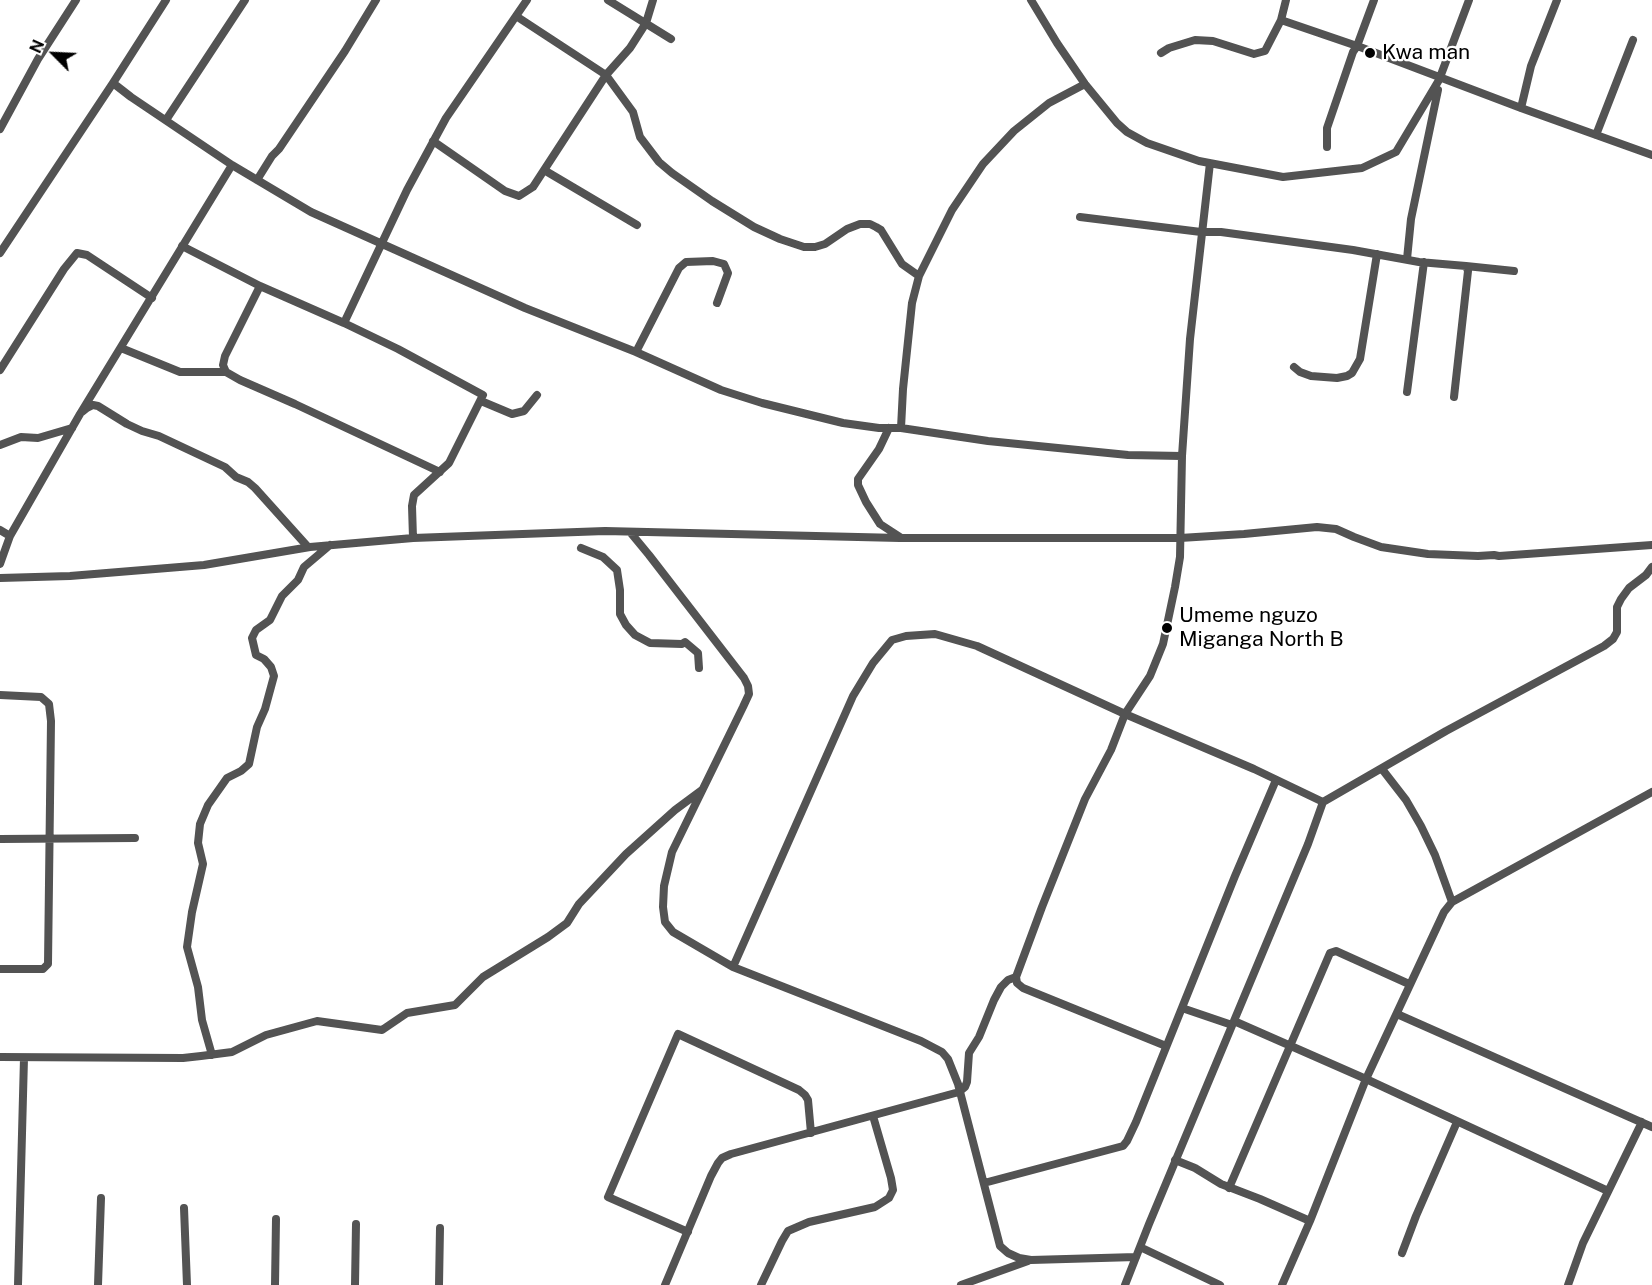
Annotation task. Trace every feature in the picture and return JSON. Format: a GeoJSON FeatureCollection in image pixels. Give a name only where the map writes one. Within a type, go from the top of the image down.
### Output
{"type":"FeatureCollection","features":[{"type":"Feature","properties":{"kind":"street"},"geometry":{"type":"LineString","coordinates":[[0,129],[38,59],[76,0]]}},
{"type":"Feature","properties":{"kind":"street"},"geometry":{"type":"LineString","coordinates":[[0,254],[166,0]]}},
{"type":"Feature","properties":{"kind":"street"},"geometry":{"type":"LineString","coordinates":[[166,120],[245,0]]}},
{"type":"Feature","properties":{"kind":"street"},"geometry":{"type":"LineString","coordinates":[[257,180],[345,51],[376,0]]}},
{"type":"Feature","properties":{"kind":"street"},"geometry":{"type":"LineString","coordinates":[[344,323],[407,190],[446,118],[527,0]]}},
{"type":"Feature","properties":{"kind":"street"},"geometry":{"type":"LineString","coordinates":[[608,0],[671,39]]}},
{"type":"Feature","properties":{"kind":"street"},"geometry":{"type":"LineString","coordinates":[[433,141],[505,191],[519,196],[533,187],[606,75],[630,48],[646,23],[653,0]]}},
{"type":"Feature","properties":{"kind":"street"},"geometry":{"type":"LineString","coordinates":[[1031,0],[1085,84],[1117,123],[1127,132],[1147,143],[1210,163],[1283,177],[1362,168],[1396,152],[1440,79]]}},
{"type":"Feature","properties":{"kind":"street"},"geometry":{"type":"LineString","coordinates":[[1161,53],[1169,48],[1195,40],[1213,41],[1254,54],[1265,51],[1281,20],[1286,0]]}},
{"type":"Feature","properties":{"kind":"street"},"geometry":{"type":"LineString","coordinates":[[1327,147],[1327,128],[1374,0]]}},
{"type":"Feature","properties":{"kind":"street"},"geometry":{"type":"LineString","coordinates":[[1407,258],[1411,219],[1440,79],[1469,0]]}},
{"type":"Feature","properties":{"kind":"street"},"geometry":{"type":"LineString","coordinates":[[1521,108],[1531,66],[1557,0]]}},
{"type":"Feature","properties":{"kind":"street"},"geometry":{"type":"LineString","coordinates":[[516,16],[606,75],[633,112],[640,137],[659,162],[712,201],[754,227],[804,247],[825,244],[847,229],[860,224],[870,224],[881,230],[902,264],[919,276]]}},
{"type":"Feature","properties":{"kind":"street"},"geometry":{"type":"LineString","coordinates":[[1281,20],[1652,155]]}},
{"type":"Feature","properties":{"kind":"street"},"geometry":{"type":"LineString","coordinates":[[1596,135],[1633,40]]}},
{"type":"Feature","properties":{"kind":"street"},"geometry":{"type":"LineString","coordinates":[[113,83],[232,165],[310,212],[525,308],[636,352],[721,390],[762,403],[843,423],[1128,455],[1182,456]]}},
{"type":"Feature","properties":{"kind":"street"},"geometry":{"type":"LineString","coordinates":[[901,428],[912,303],[919,276],[952,210],[966,187],[997,148],[1049,103],[1085,84]]}},
{"type":"Feature","properties":{"kind":"street"},"geometry":{"type":"LineString","coordinates":[[1166,1046],[1023,988],[1017,983],[1016,976],[1081,809],[1111,750],[1125,714],[1150,676],[1163,644],[1176,587],[1180,557],[1182,456],[1190,339],[1210,163]]}},
{"type":"Feature","properties":{"kind":"street"},"geometry":{"type":"LineString","coordinates":[[0,564],[10,536],[80,414],[232,165]]}},
{"type":"Feature","properties":{"kind":"street"},"geometry":{"type":"LineString","coordinates":[[544,170],[637,225]]}},
{"type":"Feature","properties":{"kind":"street"},"geometry":{"type":"LineString","coordinates":[[1080,217],[1201,232],[1221,232],[1424,262],[1514,272]]}},
{"type":"Feature","properties":{"kind":"street"},"geometry":{"type":"LineString","coordinates":[[182,246],[260,286],[398,349],[483,395],[453,455],[440,472],[412,499],[413,538]]}},
{"type":"Feature","properties":{"kind":"street"},"geometry":{"type":"LineString","coordinates":[[0,370],[64,269],[77,253],[87,255],[152,298]]}},
{"type":"Feature","properties":{"kind":"street"},"geometry":{"type":"LineString","coordinates":[[1294,367],[1300,372],[1319,377],[1336,378],[1347,376],[1352,372],[1360,359],[1377,254]]}},
{"type":"Feature","properties":{"kind":"street"},"geometry":{"type":"LineString","coordinates":[[636,352],[679,267],[686,262],[713,261],[724,264],[728,273],[717,303]]}},
{"type":"Feature","properties":{"kind":"street"},"geometry":{"type":"LineString","coordinates":[[1407,392],[1424,262]]}},
{"type":"Feature","properties":{"kind":"street"},"geometry":{"type":"LineString","coordinates":[[1454,396],[1468,271],[1466,266]]}},
{"type":"Feature","properties":{"kind":"street"},"geometry":{"type":"LineString","coordinates":[[226,372],[223,365],[225,356],[260,286]]}},
{"type":"Feature","properties":{"kind":"street"},"geometry":{"type":"LineString","coordinates":[[121,348],[180,372],[226,372],[440,472]]}},
{"type":"Feature","properties":{"kind":"street"},"geometry":{"type":"LineString","coordinates":[[481,401],[512,414],[526,410],[537,395]]}},
{"type":"Feature","properties":{"kind":"street"},"geometry":{"type":"LineString","coordinates":[[80,414],[93,405],[98,406],[135,428],[159,436],[225,467],[236,477],[255,488],[308,547]]}},
{"type":"Feature","properties":{"kind":"street"},"geometry":{"type":"LineString","coordinates":[[0,445],[21,437],[38,438],[72,428]]}},
{"type":"Feature","properties":{"kind":"street"},"geometry":{"type":"LineString","coordinates":[[890,428],[879,449],[858,479],[858,485],[880,524],[900,538]]}},
{"type":"Feature","properties":{"kind":"street"},"geometry":{"type":"LineString","coordinates":[[0,578],[70,576],[204,565],[308,547],[413,538],[605,531],[900,538],[1180,538],[1328,527],[1366,543],[1428,554],[1499,556],[1652,545]]}},
{"type":"Feature","properties":{"kind":"street"},"geometry":{"type":"LineString","coordinates":[[0,530],[10,536]]}},
{"type":"Feature","properties":{"kind":"street"},"geometry":{"type":"LineString","coordinates":[[630,532],[744,678],[749,694],[672,852],[664,886],[665,922],[673,932],[733,967],[921,1041],[942,1052],[953,1070],[1000,1246],[1008,1253],[1031,1260],[1136,1257]]}},
{"type":"Feature","properties":{"kind":"street"},"geometry":{"type":"LineString","coordinates":[[212,1055],[202,1020],[198,987],[187,947],[202,864],[198,843],[200,824],[208,805],[227,778],[242,771],[249,764],[257,728],[265,709],[274,676],[264,659],[255,655],[252,638],[256,630],[270,620],[282,596],[298,580],[304,567],[330,545]]}},
{"type":"Feature","properties":{"kind":"street"},"geometry":{"type":"LineString","coordinates":[[581,548],[603,556],[617,570],[620,614],[635,635],[650,643],[682,644],[685,642],[698,653],[699,668]]}},
{"type":"Feature","properties":{"kind":"street"},"geometry":{"type":"LineString","coordinates":[[1125,1285],[1308,844],[1323,802],[1446,731],[1604,646],[1617,633],[1617,607],[1621,599],[1629,588],[1646,575],[1652,567]]}},
{"type":"Feature","properties":{"kind":"street"},"geometry":{"type":"LineString","coordinates":[[733,967],[853,696],[873,663],[892,640],[906,636],[934,634],[977,646],[1323,802]]}},
{"type":"Feature","properties":{"kind":"street"},"geometry":{"type":"LineString","coordinates":[[0,695],[41,697],[49,704],[51,722],[48,964],[43,969],[0,969]]}},
{"type":"Feature","properties":{"kind":"street"},"geometry":{"type":"LineString","coordinates":[[1382,769],[1406,800],[1421,826],[1435,855],[1452,902]]}},
{"type":"Feature","properties":{"kind":"street"},"geometry":{"type":"LineString","coordinates":[[984,1183],[1123,1146],[1136,1122],[1276,780]]}},
{"type":"Feature","properties":{"kind":"street"},"geometry":{"type":"LineString","coordinates":[[0,1057],[183,1058],[212,1055],[232,1052],[266,1035],[317,1021],[382,1030],[407,1013],[455,1005],[483,977],[567,923],[579,904],[626,854],[675,810],[702,790]]}},
{"type":"Feature","properties":{"kind":"street"},"geometry":{"type":"LineString","coordinates":[[1282,1285],[1366,1079],[1444,912],[1452,902],[1652,792]]}},
{"type":"Feature","properties":{"kind":"street"},"geometry":{"type":"LineString","coordinates":[[0,839],[135,838]]}},
{"type":"Feature","properties":{"kind":"street"},"geometry":{"type":"LineString","coordinates":[[1229,1188],[1329,955],[1336,951],[1409,984]]}},
{"type":"Feature","properties":{"kind":"street"},"geometry":{"type":"LineString","coordinates":[[665,1285],[711,1176],[722,1158],[959,1092],[965,1087],[969,1076],[969,1053],[979,1037],[994,1000],[1001,987],[1016,976]]}},
{"type":"Feature","properties":{"kind":"street"},"geometry":{"type":"LineString","coordinates":[[1182,1008],[1233,1023],[1290,1046],[1608,1191]]}},
{"type":"Feature","properties":{"kind":"street"},"geometry":{"type":"LineString","coordinates":[[1397,1014],[1652,1127]]}},
{"type":"Feature","properties":{"kind":"street"},"geometry":{"type":"LineString","coordinates":[[688,1232],[608,1197],[678,1034],[799,1090],[807,1100],[811,1133]]}},
{"type":"Feature","properties":{"kind":"street"},"geometry":{"type":"LineString","coordinates":[[18,1285],[24,1058]]}},
{"type":"Feature","properties":{"kind":"street"},"geometry":{"type":"LineString","coordinates":[[761,1285],[788,1231],[809,1222],[875,1207],[889,1198],[893,1190],[873,1116]]}},
{"type":"Feature","properties":{"kind":"street"},"geometry":{"type":"LineString","coordinates":[[1402,1253],[1457,1122]]}},
{"type":"Feature","properties":{"kind":"street"},"geometry":{"type":"LineString","coordinates":[[1568,1285],[1583,1243],[1642,1122]]}},
{"type":"Feature","properties":{"kind":"street"},"geometry":{"type":"LineString","coordinates":[[1175,1160],[1195,1168],[1229,1188],[1310,1221]]}},
{"type":"Feature","properties":{"kind":"street"},"geometry":{"type":"LineString","coordinates":[[98,1285],[101,1198]]}},
{"type":"Feature","properties":{"kind":"street"},"geometry":{"type":"LineString","coordinates":[[184,1208],[187,1285]]}},
{"type":"Feature","properties":{"kind":"street"},"geometry":{"type":"LineString","coordinates":[[275,1285],[276,1219]]}},
{"type":"Feature","properties":{"kind":"street"},"geometry":{"type":"LineString","coordinates":[[355,1285],[356,1224]]}},
{"type":"Feature","properties":{"kind":"street"},"geometry":{"type":"LineString","coordinates":[[440,1228],[440,1285]]}},
{"type":"Feature","properties":{"kind":"street"},"geometry":{"type":"LineString","coordinates":[[1140,1247],[1220,1285]]}},
{"type":"Feature","properties":{"kind":"street"},"geometry":{"type":"LineString","coordinates":[[961,1285],[1031,1260]]}},
{"type":"Feature","properties":{"kind":"place","name":"Kwa man"},"geometry":{"type":"Point","coordinates":[1370,53]}},
{"type":"Feature","properties":{"kind":"place","name":"Umeme nguzo Miganga North B"},"geometry":{"type":"Point","coordinates":[1167,628]}}]}
